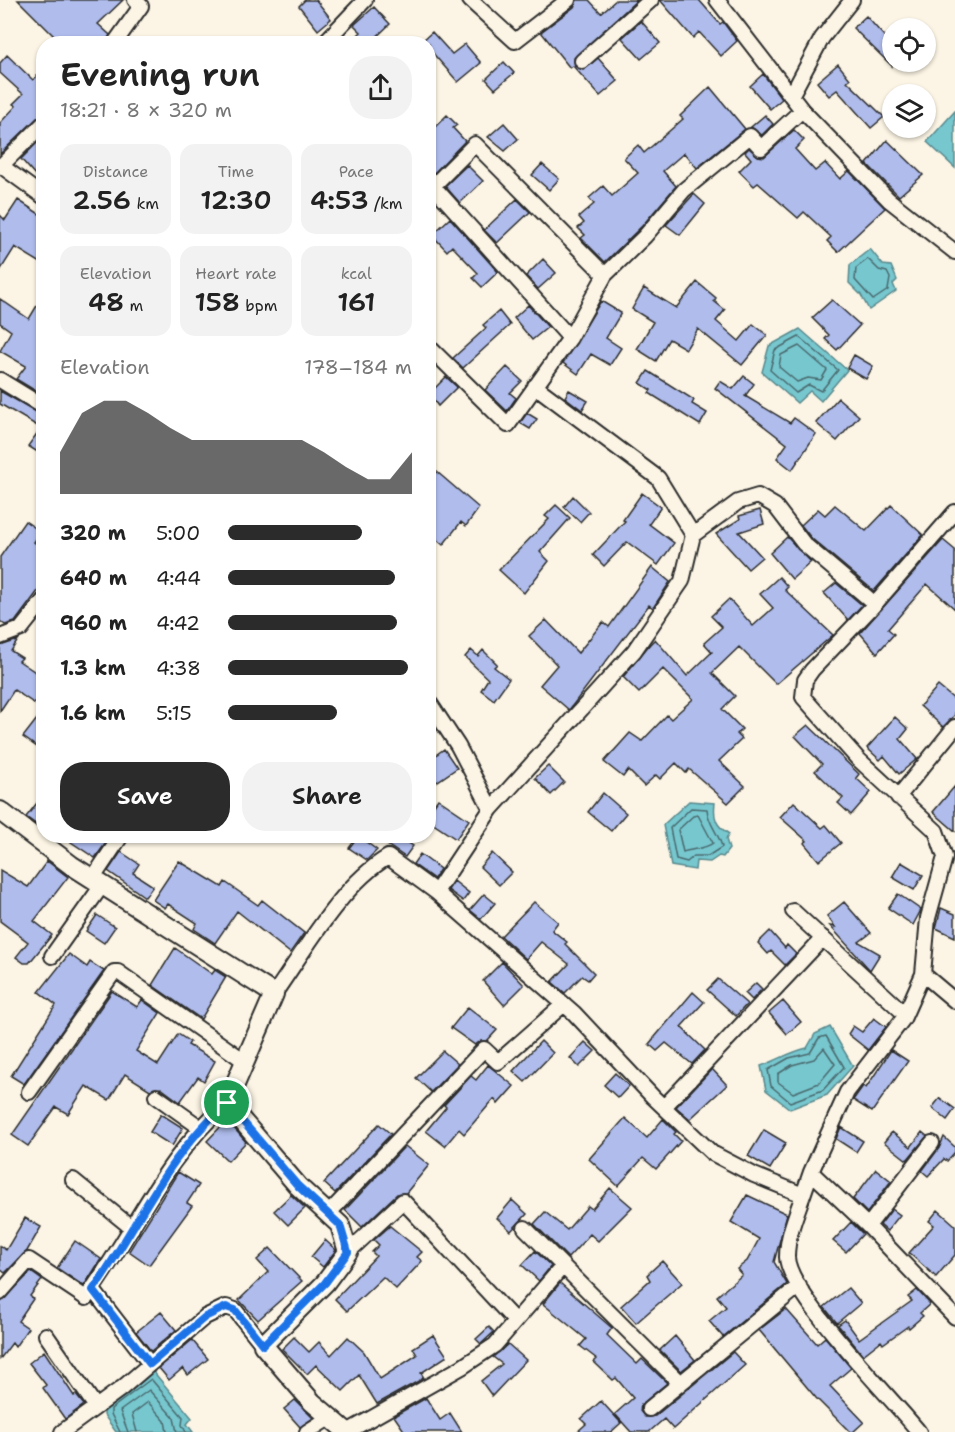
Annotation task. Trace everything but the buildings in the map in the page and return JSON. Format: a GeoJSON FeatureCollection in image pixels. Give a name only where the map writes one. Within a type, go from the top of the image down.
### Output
{"type":"FeatureCollection","features":[{"type":"Feature","properties":{"kind":"street"},"geometry":{"type":"LineString","coordinates":[[120,36],[141,6],[135,0]]}},
{"type":"Feature","properties":{"kind":"street"},"geometry":{"type":"LineString","coordinates":[[331,36],[365,0]]}},
{"type":"Feature","properties":{"kind":"street"},"geometry":{"type":"LineString","coordinates":[[470,0],[515,41],[568,0]]}},
{"type":"Feature","properties":{"kind":"street"},"geometry":{"type":"LineString","coordinates":[[582,61],[651,0]]}},
{"type":"Feature","properties":{"kind":"street"},"geometry":{"type":"LineString","coordinates":[[717,0],[802,110],[889,200],[955,252]]}},
{"type":"Feature","properties":{"kind":"street"},"geometry":{"type":"LineString","coordinates":[[791,96],[822,38],[852,0]]}},
{"type":"Feature","properties":{"kind":"street"},"geometry":{"type":"LineString","coordinates":[[436,354],[508,425],[570,339],[605,275],[645,236],[684,190],[750,136],[761,148],[802,110]]}},
{"type":"Feature","properties":{"kind":"street"},"geometry":{"type":"LineString","coordinates":[[36,131],[1,166],[36,191]]}},
{"type":"Feature","properties":{"kind":"street"},"geometry":{"type":"LineString","coordinates":[[436,183],[475,144],[605,275]]}},
{"type":"Feature","properties":{"kind":"street"},"geometry":{"type":"LineString","coordinates":[[436,193],[570,339]]}},
{"type":"Feature","properties":{"kind":"street"},"geometry":{"type":"LineString","coordinates":[[0,380],[36,402]]}},
{"type":"Feature","properties":{"kind":"street"},"geometry":{"type":"LineString","coordinates":[[536,386],[658,478],[693,535]]}},
{"type":"Feature","properties":{"kind":"street"},"geometry":{"type":"LineString","coordinates":[[436,892],[491,809],[634,651],[682,581],[693,535],[738,502],[758,496],[775,506],[804,544],[875,604]]}},
{"type":"Feature","properties":{"kind":"street"},"geometry":{"type":"LineString","coordinates":[[919,1432],[836,1335],[799,1286],[787,1260],[788,1241],[811,1172],[847,1092],[905,1014],[923,974],[928,918],[945,857],[936,831],[858,759],[803,697],[805,680],[812,670],[875,604],[955,512]]}},
{"type":"Feature","properties":{"kind":"street"},"geometry":{"type":"LineString","coordinates":[[0,637],[21,629],[36,610]]}},
{"type":"Feature","properties":{"kind":"street"},"geometry":{"type":"LineString","coordinates":[[436,712],[459,746],[491,809]]}},
{"type":"Feature","properties":{"kind":"street"},"geometry":{"type":"LineString","coordinates":[[898,797],[955,727]]}},
{"type":"Feature","properties":{"kind":"street"},"geometry":{"type":"LineString","coordinates":[[0,811],[36,837]]}},
{"type":"Feature","properties":{"kind":"street"},"geometry":{"type":"LineString","coordinates":[[45,843],[98,881],[274,994]]}},
{"type":"Feature","properties":{"kind":"street"},"geometry":{"type":"LineString","coordinates":[[52,956],[98,881],[117,843]]}},
{"type":"Feature","properties":{"kind":"street"},"geometry":{"type":"LineString","coordinates":[[0,1293],[6,1276],[29,1260],[86,1298],[169,1166],[201,1128],[227,1103],[274,994],[338,904],[376,864],[388,857],[436,892],[564,1004],[712,1153],[754,1175],[803,1195]]}},
{"type":"Feature","properties":{"kind":"street"},"geometry":{"type":"LineString","coordinates":[[793,911],[905,1014]]}},
{"type":"Feature","properties":{"kind":"street"},"geometry":{"type":"LineString","coordinates":[[664,1107],[823,938]]}},
{"type":"Feature","properties":{"kind":"street"},"geometry":{"type":"LineString","coordinates":[[29,1092],[114,972],[118,972],[246,1062]]}},
{"type":"Feature","properties":{"kind":"street"},"geometry":{"type":"LineString","coordinates":[[923,974],[955,1000]]}},
{"type":"Feature","properties":{"kind":"street"},"geometry":{"type":"LineString","coordinates":[[328,1214],[484,1049],[498,1062],[564,1004]]}},
{"type":"Feature","properties":{"kind":"street"},"geometry":{"type":"LineString","coordinates":[[156,1096],[201,1128]]}},
{"type":"Feature","properties":{"kind":"street"},"geometry":{"type":"LineString","coordinates":[[227,1103],[298,1186],[340,1225],[348,1252]]}},
{"type":"Feature","properties":{"kind":"street"},"geometry":{"type":"LineString","coordinates":[[868,1226],[932,1143]]}},
{"type":"Feature","properties":{"kind":"street"},"geometry":{"type":"LineString","coordinates":[[811,1172],[868,1226],[955,1317]]}},
{"type":"Feature","properties":{"kind":"street"},"geometry":{"type":"LineString","coordinates":[[73,1180],[132,1228]]}},
{"type":"Feature","properties":{"kind":"street"},"geometry":{"type":"LineString","coordinates":[[263,1345],[325,1283],[348,1252],[404,1201],[515,1321]]}},
{"type":"Feature","properties":{"kind":"street"},"geometry":{"type":"LineString","coordinates":[[525,1228],[680,1383]]}},
{"type":"Feature","properties":{"kind":"street"},"geometry":{"type":"LineString","coordinates":[[62,1432],[150,1364],[205,1317],[226,1307],[235,1310],[263,1345],[329,1418],[347,1432],[462,1367],[495,1345],[563,1266]]}},
{"type":"Feature","properties":{"kind":"street"},"geometry":{"type":"LineString","coordinates":[[650,1409],[799,1286]]}},
{"type":"Feature","properties":{"kind":"street"},"geometry":{"type":"LineString","coordinates":[[93,1290],[150,1364]]}},
{"type":"Feature","properties":{"kind":"street"},"geometry":{"type":"LineString","coordinates":[[46,1335],[96,1407]]}},
{"type":"Feature","properties":{"kind":"street"},"geometry":{"type":"LineString","coordinates":[[307,1432],[329,1418]]}},
{"type":"Feature","properties":{"kind":"water"},"geometry":{"type":"Polygon","coordinates":[[[955,111],[955,168],[927,142],[931,138],[936,138],[936,132],[955,111]]]}},
{"type":"Feature","properties":{"kind":"water"},"geometry":{"type":"Polygon","coordinates":[[[870,249],[883,265],[891,266],[897,280],[893,284],[896,291],[869,310],[861,295],[849,283],[850,265],[870,249]]]}},
{"type":"Feature","properties":{"kind":"water"},"geometry":{"type":"Polygon","coordinates":[[[800,329],[847,370],[821,401],[810,391],[797,403],[762,372],[769,346],[800,329]]]}},
{"type":"Feature","properties":{"kind":"water"},"geometry":{"type":"Polygon","coordinates":[[[689,801],[715,803],[716,821],[729,834],[726,839],[729,849],[723,857],[719,856],[710,862],[696,861],[695,870],[671,866],[663,825],[689,801]]]}},
{"type":"Feature","properties":{"kind":"water"},"geometry":{"type":"Polygon","coordinates":[[[830,1027],[853,1066],[827,1095],[790,1109],[766,1090],[761,1066],[807,1048],[815,1034],[830,1027]]]}},
{"type":"Feature","properties":{"kind":"water"},"geometry":{"type":"Polygon","coordinates":[[[152,1370],[192,1418],[187,1424],[193,1432],[116,1432],[104,1415],[105,1405],[152,1370]]]}},
{"type":"Feature","properties":{"kind":"route"},"geometry":{"type":"LineString","coordinates":[[227,1103],[298,1186],[340,1225],[348,1252],[325,1283],[263,1345],[235,1310],[226,1307],[205,1317],[150,1364],[93,1290],[169,1166],[207,1120],[227,1103]]}}]}
